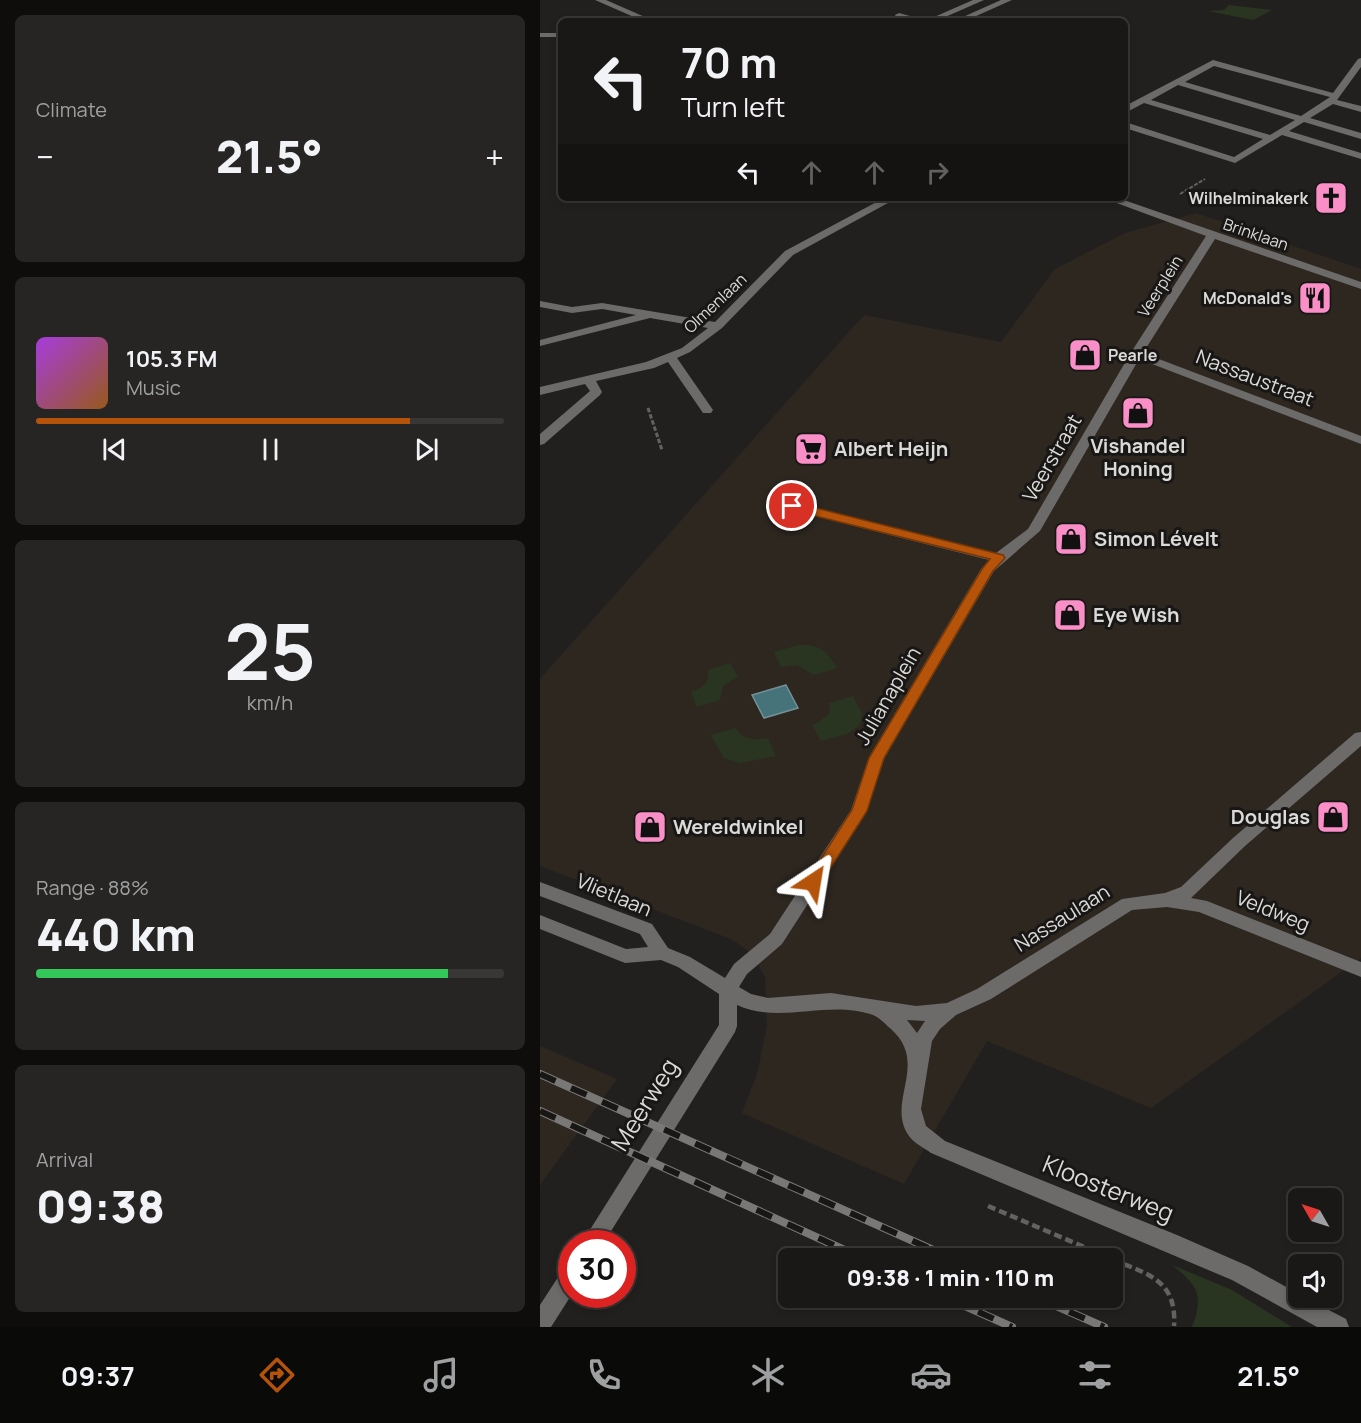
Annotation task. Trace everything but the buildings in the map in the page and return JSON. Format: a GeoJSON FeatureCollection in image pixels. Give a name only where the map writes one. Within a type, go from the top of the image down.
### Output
{"type":"FeatureCollection","features":[{"type":"Feature","properties":{"kind":"street"},"geometry":{"type":"LineString","coordinates":[[599,0],[644,18]]}},
{"type":"Feature","properties":{"kind":"street"},"geometry":{"type":"LineString","coordinates":[[936,18],[980,0]]}},
{"type":"Feature","properties":{"kind":"street"},"geometry":{"type":"LineString","coordinates":[[965,18],[1008,0]]}},
{"type":"Feature","properties":{"kind":"street"},"geometry":{"type":"LineString","coordinates":[[899,15],[908,18]]}},
{"type":"Feature","properties":{"kind":"street"},"geometry":{"type":"LineString","coordinates":[[540,35],[558,35]]}},
{"type":"Feature","properties":{"kind":"street"},"geometry":{"type":"LineString","coordinates":[[1128,126],[1235,160],[1333,98],[1361,61]]}},
{"type":"Feature","properties":{"kind":"street"},"geometry":{"type":"LineString","coordinates":[[1128,108],[1213,63],[1333,98],[1361,109]]}},
{"type":"Feature","properties":{"kind":"street"},"geometry":{"type":"LineString","coordinates":[[1176,82],[1361,136]]}},
{"type":"Feature","properties":{"kind":"street"},"geometry":{"type":"LineString","coordinates":[[1142,100],[1270,138]]}},
{"type":"Feature","properties":{"kind":"street"},"geometry":{"type":"LineString","coordinates":[[1281,132],[1361,156]]}},
{"type":"Feature","properties":{"kind":"street","name":"Olmenlaan"},"geometry":{"type":"LineString","coordinates":[[540,391],[650,364],[670,357],[701,341],[789,253],[886,201]]}},
{"type":"Feature","properties":{"kind":"street","name":"Brinklaan"},"geometry":{"type":"LineString","coordinates":[[1116,201],[1361,286]]}},
{"type":"Feature","properties":{"kind":"street","name":"Veerplein"},"geometry":{"type":"LineString","coordinates":[[1136,354],[1212,235]]}},
{"type":"Feature","properties":{"kind":"street"},"geometry":{"type":"LineString","coordinates":[[540,304],[572,310],[602,306],[718,326]]}},
{"type":"Feature","properties":{"kind":"street"},"geometry":{"type":"LineString","coordinates":[[540,343],[652,315]]}},
{"type":"Feature","properties":{"kind":"street","name":"Nassaustraat"},"geometry":{"type":"LineString","coordinates":[[1136,354],[1361,440]]}},
{"type":"Feature","properties":{"kind":"street","name":"Veerstraat"},"geometry":{"type":"LineString","coordinates":[[993,563],[1032,531],[1136,354]]}},
{"type":"Feature","properties":{"kind":"street"},"geometry":{"type":"LineString","coordinates":[[670,357],[707,410]]}},
{"type":"Feature","properties":{"kind":"street"},"geometry":{"type":"LineString","coordinates":[[540,441],[596,392],[588,378]]}},
{"type":"Feature","properties":{"kind":"street"},"geometry":{"type":"LineString","coordinates":[[792,506],[993,563]]}},
{"type":"Feature","properties":{"kind":"street","name":"Julianaplein"},"geometry":{"type":"LineString","coordinates":[[729,991],[735,975],[745,964],[764,952],[776,939],[859,811],[877,758],[993,563]]}},
{"type":"Feature","properties":{"kind":"street","name":"Nassaulaan"},"geometry":{"type":"LineString","coordinates":[[881,1011],[916,1014],[948,1010],[984,994],[1128,904],[1167,900],[1187,892],[1239,842],[1361,737]]}},
{"type":"Feature","properties":{"kind":"street","name":"Vlietlaan"},"geometry":{"type":"LineString","coordinates":[[540,889],[646,929],[662,953]]}},
{"type":"Feature","properties":{"kind":"street","name":"Veldweg"},"geometry":{"type":"LineString","coordinates":[[1167,900],[1201,906],[1361,970]]}},
{"type":"Feature","properties":{"kind":"street"},"geometry":{"type":"LineString","coordinates":[[540,921],[625,956],[662,953],[684,962],[746,1001],[768,1006],[831,1002],[881,1011]]}},
{"type":"Feature","properties":{"kind":"street","name":"Meerweg"},"geometry":{"type":"LineString","coordinates":[[600,1230],[728,1026],[729,991]]}},
{"type":"Feature","properties":{"kind":"street","name":"Kloosterweg"},"geometry":{"type":"LineString","coordinates":[[948,1010],[933,1024],[923,1040],[911,1109],[917,1131],[938,1147],[1230,1268],[1338,1327]]}},
{"type":"Feature","properties":{"kind":"street","name":"Kloosterweg"},"geometry":{"type":"LineString","coordinates":[[881,1011],[900,1025],[914,1041],[918,1067]]}},
{"type":"Feature","properties":{"kind":"street"},"geometry":{"type":"LineString","coordinates":[[540,1325],[558,1297]]}},
{"type":"Feature","properties":{"kind":"path"},"geometry":{"type":"LineString","coordinates":[[1149,213],[1235,160]]}},
{"type":"Feature","properties":{"kind":"path"},"geometry":{"type":"LineString","coordinates":[[648,408],[662,450]]}},
{"type":"Feature","properties":{"kind":"path"},"geometry":{"type":"LineString","coordinates":[[1123,1264],[1156,1278],[1172,1293],[1177,1310],[1174,1326]]}},
{"type":"Feature","properties":{"kind":"shaded area"},"geometry":{"type":"Polygon","coordinates":[[[1196,213],[1361,269],[1361,958],[1151,1108],[987,1041],[904,1184],[742,1113],[757,1074],[767,1026],[765,977],[753,955],[733,940],[540,866],[540,679],[864,315],[1001,342],[1055,269],[1125,233],[1196,213]]]}},
{"type":"Feature","properties":{"kind":"shaded area"},"geometry":{"type":"Polygon","coordinates":[[[540,1046],[617,1079],[540,1185],[540,1046]]]}},
{"type":"Feature","properties":{"kind":"green space"},"geometry":{"type":"Polygon","coordinates":[[[1229,5],[1272,10],[1253,20],[1208,11],[1224,10],[1229,5]]]}},
{"type":"Feature","properties":{"kind":"green space"},"geometry":{"type":"Polygon","coordinates":[[[799,645],[818,647],[830,657],[837,668],[814,675],[797,665],[781,667],[774,652],[799,645]]]}},
{"type":"Feature","properties":{"kind":"green space"},"geometry":{"type":"Polygon","coordinates":[[[730,663],[738,677],[723,686],[720,700],[697,707],[691,692],[704,684],[708,678],[708,670],[730,663]]]}},
{"type":"Feature","properties":{"kind":"green space"},"geometry":{"type":"Polygon","coordinates":[[[853,696],[862,713],[860,725],[847,734],[821,741],[812,725],[830,713],[829,703],[853,696]]]}},
{"type":"Feature","properties":{"kind":"green space"},"geometry":{"type":"Polygon","coordinates":[[[736,728],[750,739],[768,738],[776,756],[740,763],[724,758],[711,735],[736,728]]]}},
{"type":"Feature","properties":{"kind":"green space"},"geometry":{"type":"Polygon","coordinates":[[[1172,1265],[1232,1290],[1292,1327],[1192,1327],[1198,1307],[1196,1292],[1188,1279],[1172,1265]]]}},
{"type":"Feature","properties":{"kind":"water"},"geometry":{"type":"Polygon","coordinates":[[[786,685],[798,708],[764,718],[752,695],[786,685]]]}},
{"type":"Feature","properties":{"kind":"railway"},"geometry":{"type":"LineString","coordinates":[[540,1074],[929,1248]]}},
{"type":"Feature","properties":{"kind":"railway"},"geometry":{"type":"LineString","coordinates":[[540,1111],[840,1248]]}},
{"type":"Feature","properties":{"kind":"railway"},"geometry":{"type":"LineString","coordinates":[[969,1308],[1012,1327]]}},
{"type":"Feature","properties":{"kind":"railway"},"geometry":{"type":"LineString","coordinates":[[1061,1308],[1104,1327]]}},
{"type":"Feature","properties":{"kind":"place","name":"Wilhelminakerk"},"geometry":{"type":"Point","coordinates":[1331,198]}},
{"type":"Feature","properties":{"kind":"place","name":"McDonald's"},"geometry":{"type":"Point","coordinates":[1315,298]}},
{"type":"Feature","properties":{"kind":"place","name":"Pearle"},"geometry":{"type":"Point","coordinates":[1085,355]}},
{"type":"Feature","properties":{"kind":"place","name":"Vishandel Honing"},"geometry":{"type":"Point","coordinates":[1138,413]}},
{"type":"Feature","properties":{"kind":"place","name":"Albert Heijn"},"geometry":{"type":"Point","coordinates":[811,449]}},
{"type":"Feature","properties":{"kind":"place","name":"Simon Lévelt"},"geometry":{"type":"Point","coordinates":[1071,539]}},
{"type":"Feature","properties":{"kind":"place","name":"Eye Wish"},"geometry":{"type":"Point","coordinates":[1070,615]}},
{"type":"Feature","properties":{"kind":"place","name":"Douglas"},"geometry":{"type":"Point","coordinates":[1333,817]}},
{"type":"Feature","properties":{"kind":"place","name":"Wereldwinkel"},"geometry":{"type":"Point","coordinates":[650,827]}},
{"type":"Feature","properties":{"kind":"route"},"geometry":{"type":"LineString","coordinates":[[792,506],[977,550],[998,558],[988,569],[877,758],[866,796],[859,811],[813,882]]}}]}
